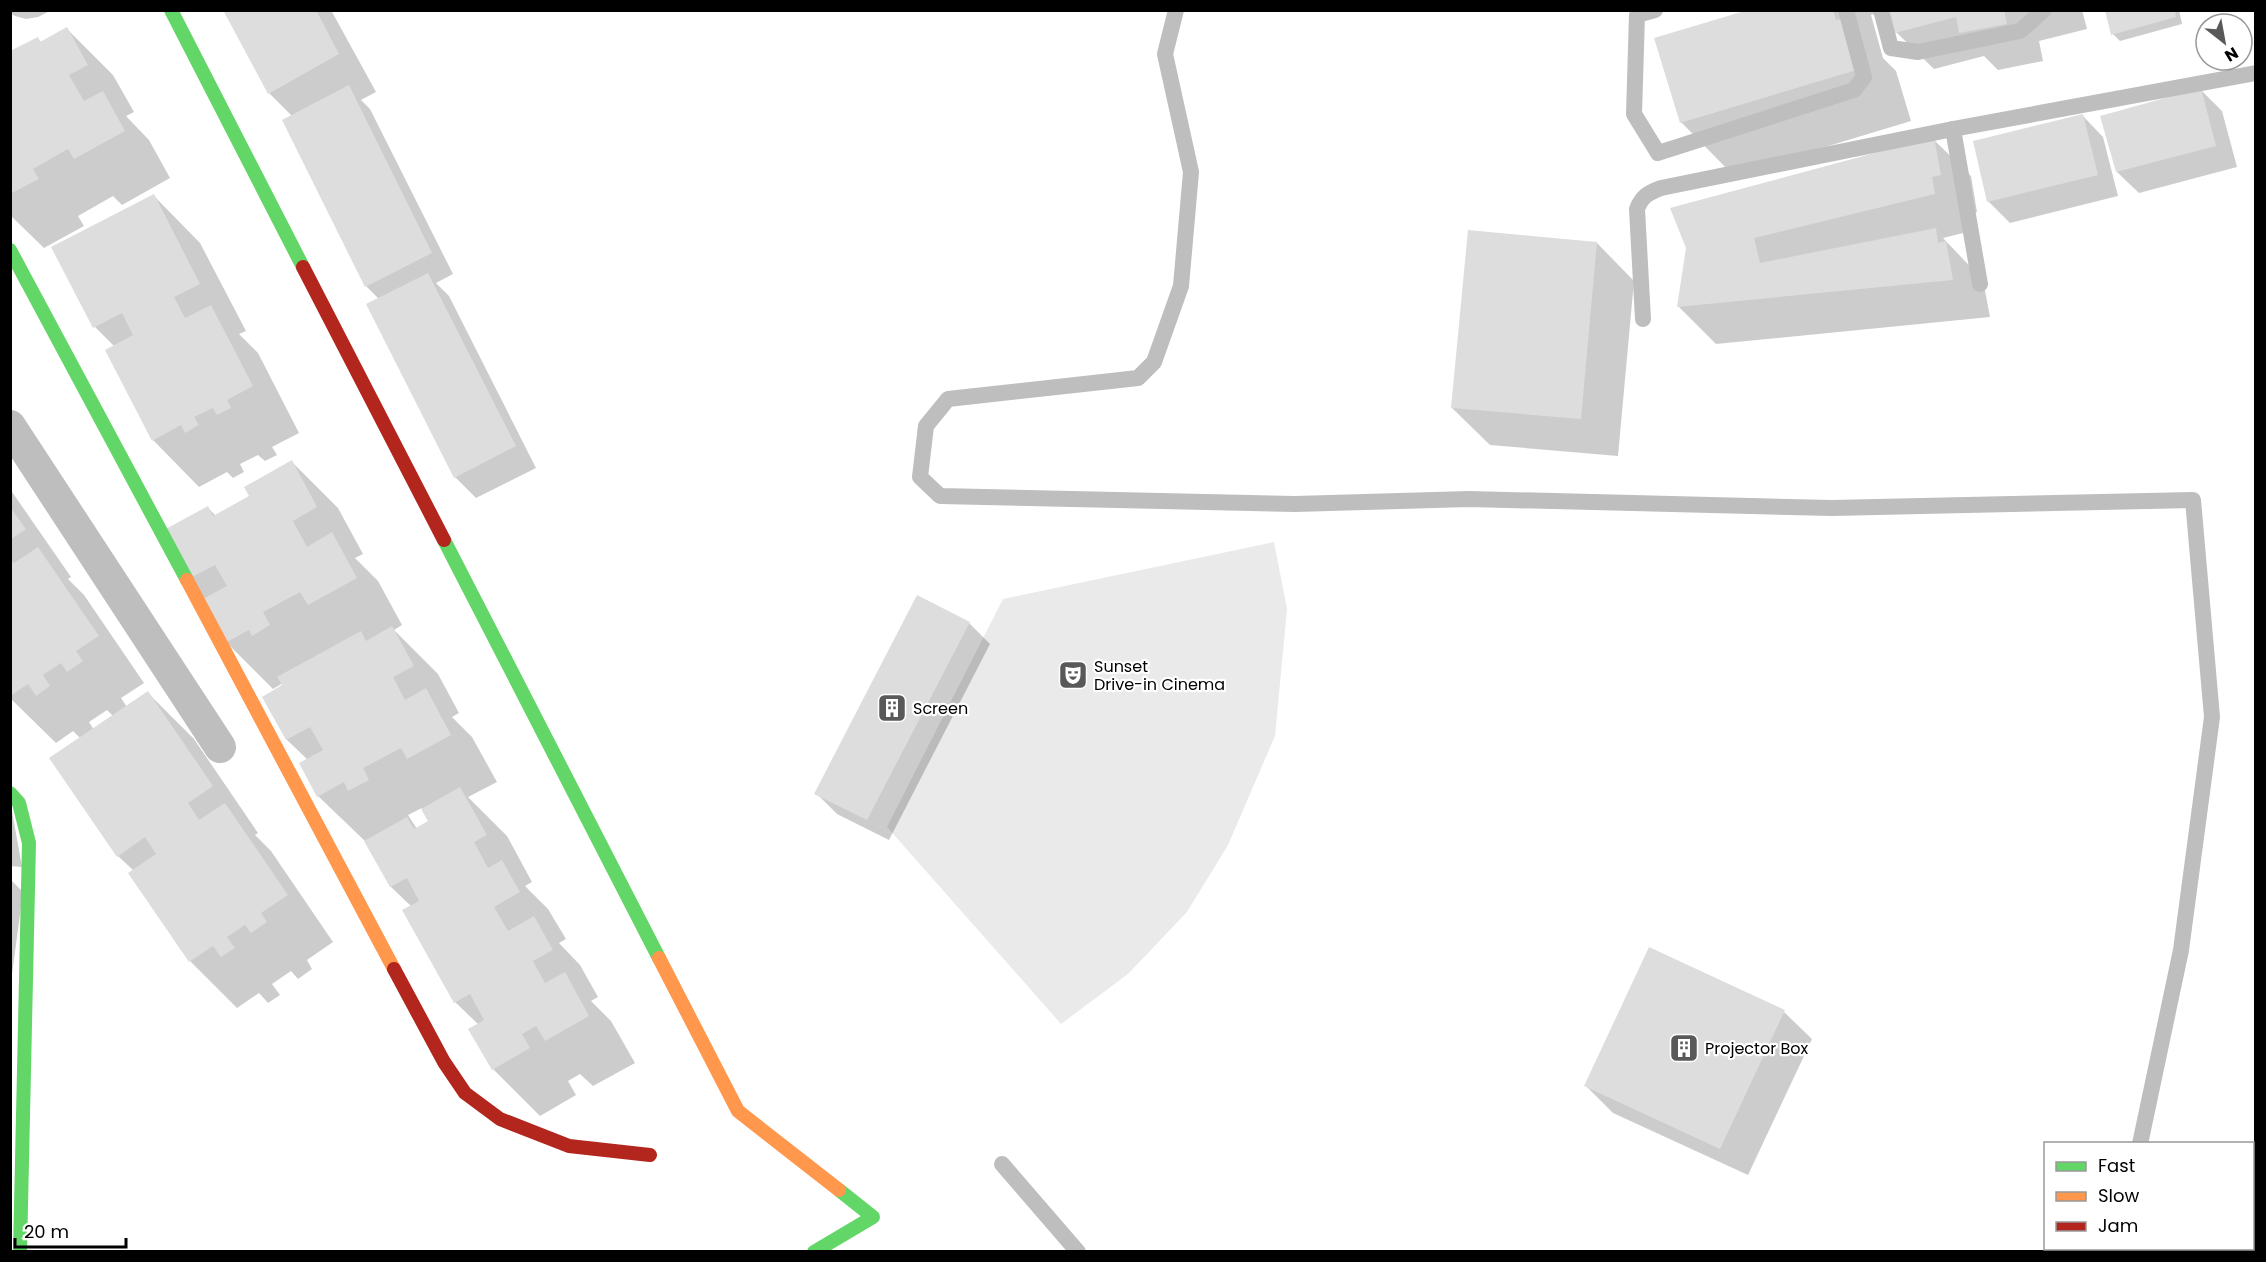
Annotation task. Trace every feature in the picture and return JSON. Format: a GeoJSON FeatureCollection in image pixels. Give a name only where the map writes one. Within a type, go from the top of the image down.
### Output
{"type":"FeatureCollection","features":[{"type":"Feature","properties":{"kind":"street"},"geometry":{"type":"LineString","coordinates":[[171,10],[738,1111],[873,1217],[814,1251]]}},
{"type":"Feature","properties":{"kind":"street"},"geometry":{"type":"LineString","coordinates":[[10,250],[433,1041],[465,1093],[500,1119],[569,1146],[650,1155]]}},
{"type":"Feature","properties":{"kind":"street"},"geometry":{"type":"LineString","coordinates":[[10,426],[220,747]]}},
{"type":"Feature","properties":{"kind":"street"},"geometry":{"type":"LineString","coordinates":[[10,793],[19,803],[29,843],[20,1251]]}},
{"type":"Feature","properties":{"kind":"lane"},"geometry":{"type":"LineString","coordinates":[[1176,10],[1165,54],[1191,172],[1181,286],[1154,362],[1138,378],[948,399],[926,426],[920,477],[940,496],[1295,504],[1469,499],[1832,508],[2193,500],[2212,717],[2181,950],[2140,1142]]}},
{"type":"Feature","properties":{"kind":"lane"},"geometry":{"type":"LineString","coordinates":[[1655,10],[1638,15],[1634,114],[1658,153],[1854,90],[1864,77],[1846,10]]}},
{"type":"Feature","properties":{"kind":"lane"},"geometry":{"type":"LineString","coordinates":[[1881,10],[1891,48],[1918,52],[2020,31],[2044,10]]}},
{"type":"Feature","properties":{"kind":"lane"},"geometry":{"type":"LineString","coordinates":[[1643,319],[1637,209],[1641,199],[1649,192],[1953,129],[2256,73]]}},
{"type":"Feature","properties":{"kind":"lane"},"geometry":{"type":"LineString","coordinates":[[1953,129],[1980,284]]}},
{"type":"Feature","properties":{"kind":"lane"},"geometry":{"type":"LineString","coordinates":[[1002,1164],[1078,1251]]}},
{"type":"Feature","properties":{"kind":"shaded area"},"geometry":{"type":"Polygon","coordinates":[[[1274,542],[1287,609],[1275,736],[1228,845],[1187,912],[1128,974],[1061,1024],[887,827],[1003,599],[1274,542]]]}},
{"type":"Feature","properties":{"kind":"building"},"geometry":{"type":"Polygon","coordinates":[[[223,10],[316,10],[339,54],[268,94],[223,10]]]}},
{"type":"Feature","properties":{"kind":"building"},"geometry":{"type":"Polygon","coordinates":[[[1748,10],[1833,10],[1836,20],[1845,18],[1860,69],[1680,123],[1654,38],[1748,10]]]}},
{"type":"Feature","properties":{"kind":"building"},"geometry":{"type":"Polygon","coordinates":[[[1889,10],[2004,10],[2007,24],[1959,33],[1956,17],[1895,33],[1889,10]]]}},
{"type":"Feature","properties":{"kind":"building"},"geometry":{"type":"Polygon","coordinates":[[[2105,10],[2175,10],[2176,17],[2111,35],[2105,10]]]}},
{"type":"Feature","properties":{"kind":"building"},"geometry":{"type":"Polygon","coordinates":[[[67,27],[88,65],[69,75],[84,101],[103,91],[125,131],[74,159],[68,149],[33,169],[39,179],[10,194],[10,51],[38,37],[40,42],[67,27]]]}},
{"type":"Feature","properties":{"kind":"building"},"geometry":{"type":"Polygon","coordinates":[[[349,85],[432,253],[365,287],[282,120],[349,85]]]}},
{"type":"Feature","properties":{"kind":"building"},"geometry":{"type":"Polygon","coordinates":[[[2201,88],[2216,146],[2116,172],[2100,116],[2201,88]]]}},
{"type":"Feature","properties":{"kind":"building"},"geometry":{"type":"Polygon","coordinates":[[[2083,114],[2098,175],[1987,202],[1973,141],[2083,114]]]}},
{"type":"Feature","properties":{"kind":"building"},"geometry":{"type":"Polygon","coordinates":[[[1934,137],[1941,175],[1932,177],[1935,194],[1754,238],[1760,263],[1936,228],[1938,243],[1946,241],[1953,280],[1677,307],[1686,248],[1670,208],[1934,137]]]}},
{"type":"Feature","properties":{"kind":"building"},"geometry":{"type":"Polygon","coordinates":[[[154,194],[200,284],[174,297],[185,318],[211,305],[253,386],[227,400],[231,408],[217,415],[213,408],[194,417],[199,425],[185,433],[181,425],[152,441],[105,350],[133,335],[122,313],[93,328],[51,247],[154,194]]]}},
{"type":"Feature","properties":{"kind":"building"},"geometry":{"type":"Polygon","coordinates":[[[1468,230],[1597,242],[1581,419],[1451,408],[1468,230]]]}},
{"type":"Feature","properties":{"kind":"building"},"geometry":{"type":"Polygon","coordinates":[[[428,273],[516,446],[454,478],[366,304],[428,273]]]}},
{"type":"Feature","properties":{"kind":"building"},"geometry":{"type":"Polygon","coordinates":[[[292,460],[317,507],[293,521],[307,547],[332,532],[357,578],[308,605],[300,592],[263,612],[270,625],[252,636],[249,630],[225,643],[201,600],[227,586],[215,565],[190,578],[164,530],[208,506],[213,516],[249,496],[244,487],[292,460]]]}},
{"type":"Feature","properties":{"kind":"building"},"geometry":{"type":"Polygon","coordinates":[[[10,507],[26,529],[10,540],[10,507]]]}},
{"type":"Feature","properties":{"kind":"building"},"geometry":{"type":"Polygon","coordinates":[[[38,547],[99,636],[76,651],[83,661],[67,672],[61,663],[43,675],[50,686],[36,696],[28,684],[10,696],[10,558],[14,563],[38,547]]]}},
{"type":"Feature","properties":{"kind":"building","name":"Screen"},"geometry":{"type":"Polygon","coordinates":[[[917,595],[970,622],[867,820],[814,794],[917,595]]]}},
{"type":"Feature","properties":{"kind":"building"},"geometry":{"type":"Polygon","coordinates":[[[392,626],[414,666],[393,677],[405,700],[426,688],[451,735],[407,759],[401,748],[363,768],[369,780],[348,791],[344,782],[317,797],[299,763],[323,750],[310,727],[286,740],[262,697],[282,685],[277,677],[361,631],[366,641],[392,626]]]}},
{"type":"Feature","properties":{"kind":"building"},"geometry":{"type":"Polygon","coordinates":[[[148,691],[213,786],[188,803],[199,820],[225,803],[288,895],[261,913],[267,922],[251,933],[245,925],[227,937],[235,948],[221,957],[213,946],[189,962],[128,873],[156,854],[145,837],[117,857],[49,758],[148,691]]]}},
{"type":"Feature","properties":{"kind":"building"},"geometry":{"type":"Polygon","coordinates":[[[460,787],[487,835],[474,842],[488,868],[502,860],[520,892],[494,907],[508,931],[534,916],[553,950],[533,961],[545,983],[565,972],[589,1016],[545,1041],[536,1026],[522,1034],[530,1048],[492,1070],[468,1029],[484,1020],[470,994],[454,1003],[402,910],[419,901],[407,878],[390,887],[364,841],[407,817],[414,829],[428,821],[421,809],[460,787]]]}},
{"type":"Feature","properties":{"kind":"building","name":"Projector Box"},"geometry":{"type":"Polygon","coordinates":[[[1649,947],[1785,1010],[1720,1149],[1584,1086],[1649,947]]]}},
{"type":"Feature","properties":{"kind":"traffic: fast"},"geometry":{"type":"LineString","coordinates":[[171,10],[303,267]]}},
{"type":"Feature","properties":{"kind":"traffic: fast"},"geometry":{"type":"LineString","coordinates":[[10,250],[187,580]]}},
{"type":"Feature","properties":{"kind":"traffic: fast"},"geometry":{"type":"LineString","coordinates":[[444,540],[659,958]]}},
{"type":"Feature","properties":{"kind":"traffic: fast"},"geometry":{"type":"LineString","coordinates":[[10,793],[19,803],[29,843],[20,1252]]}},
{"type":"Feature","properties":{"kind":"traffic: fast"},"geometry":{"type":"LineString","coordinates":[[814,1252],[873,1217],[839,1190]]}},
{"type":"Feature","properties":{"kind":"traffic: slow"},"geometry":{"type":"LineString","coordinates":[[187,580],[394,969]]}},
{"type":"Feature","properties":{"kind":"traffic: slow"},"geometry":{"type":"LineString","coordinates":[[659,958],[738,1111],[839,1190]]}},
{"type":"Feature","properties":{"kind":"traffic: jam"},"geometry":{"type":"LineString","coordinates":[[303,267],[444,540]]}},
{"type":"Feature","properties":{"kind":"traffic: jam"},"geometry":{"type":"LineString","coordinates":[[394,969],[444,1062],[465,1093],[500,1119],[569,1146],[650,1155]]}},
{"type":"Feature","properties":{"kind":"place","name":"Sunset Drive-in Cinema"},"geometry":{"type":"Point","coordinates":[1073,675]}},
{"type":"Feature","properties":{"kind":"place","name":"Screen"},"geometry":{"type":"Point","coordinates":[892,708]}},
{"type":"Feature","properties":{"kind":"place","name":"Projector Box"},"geometry":{"type":"Point","coordinates":[1684,1048]}}]}
